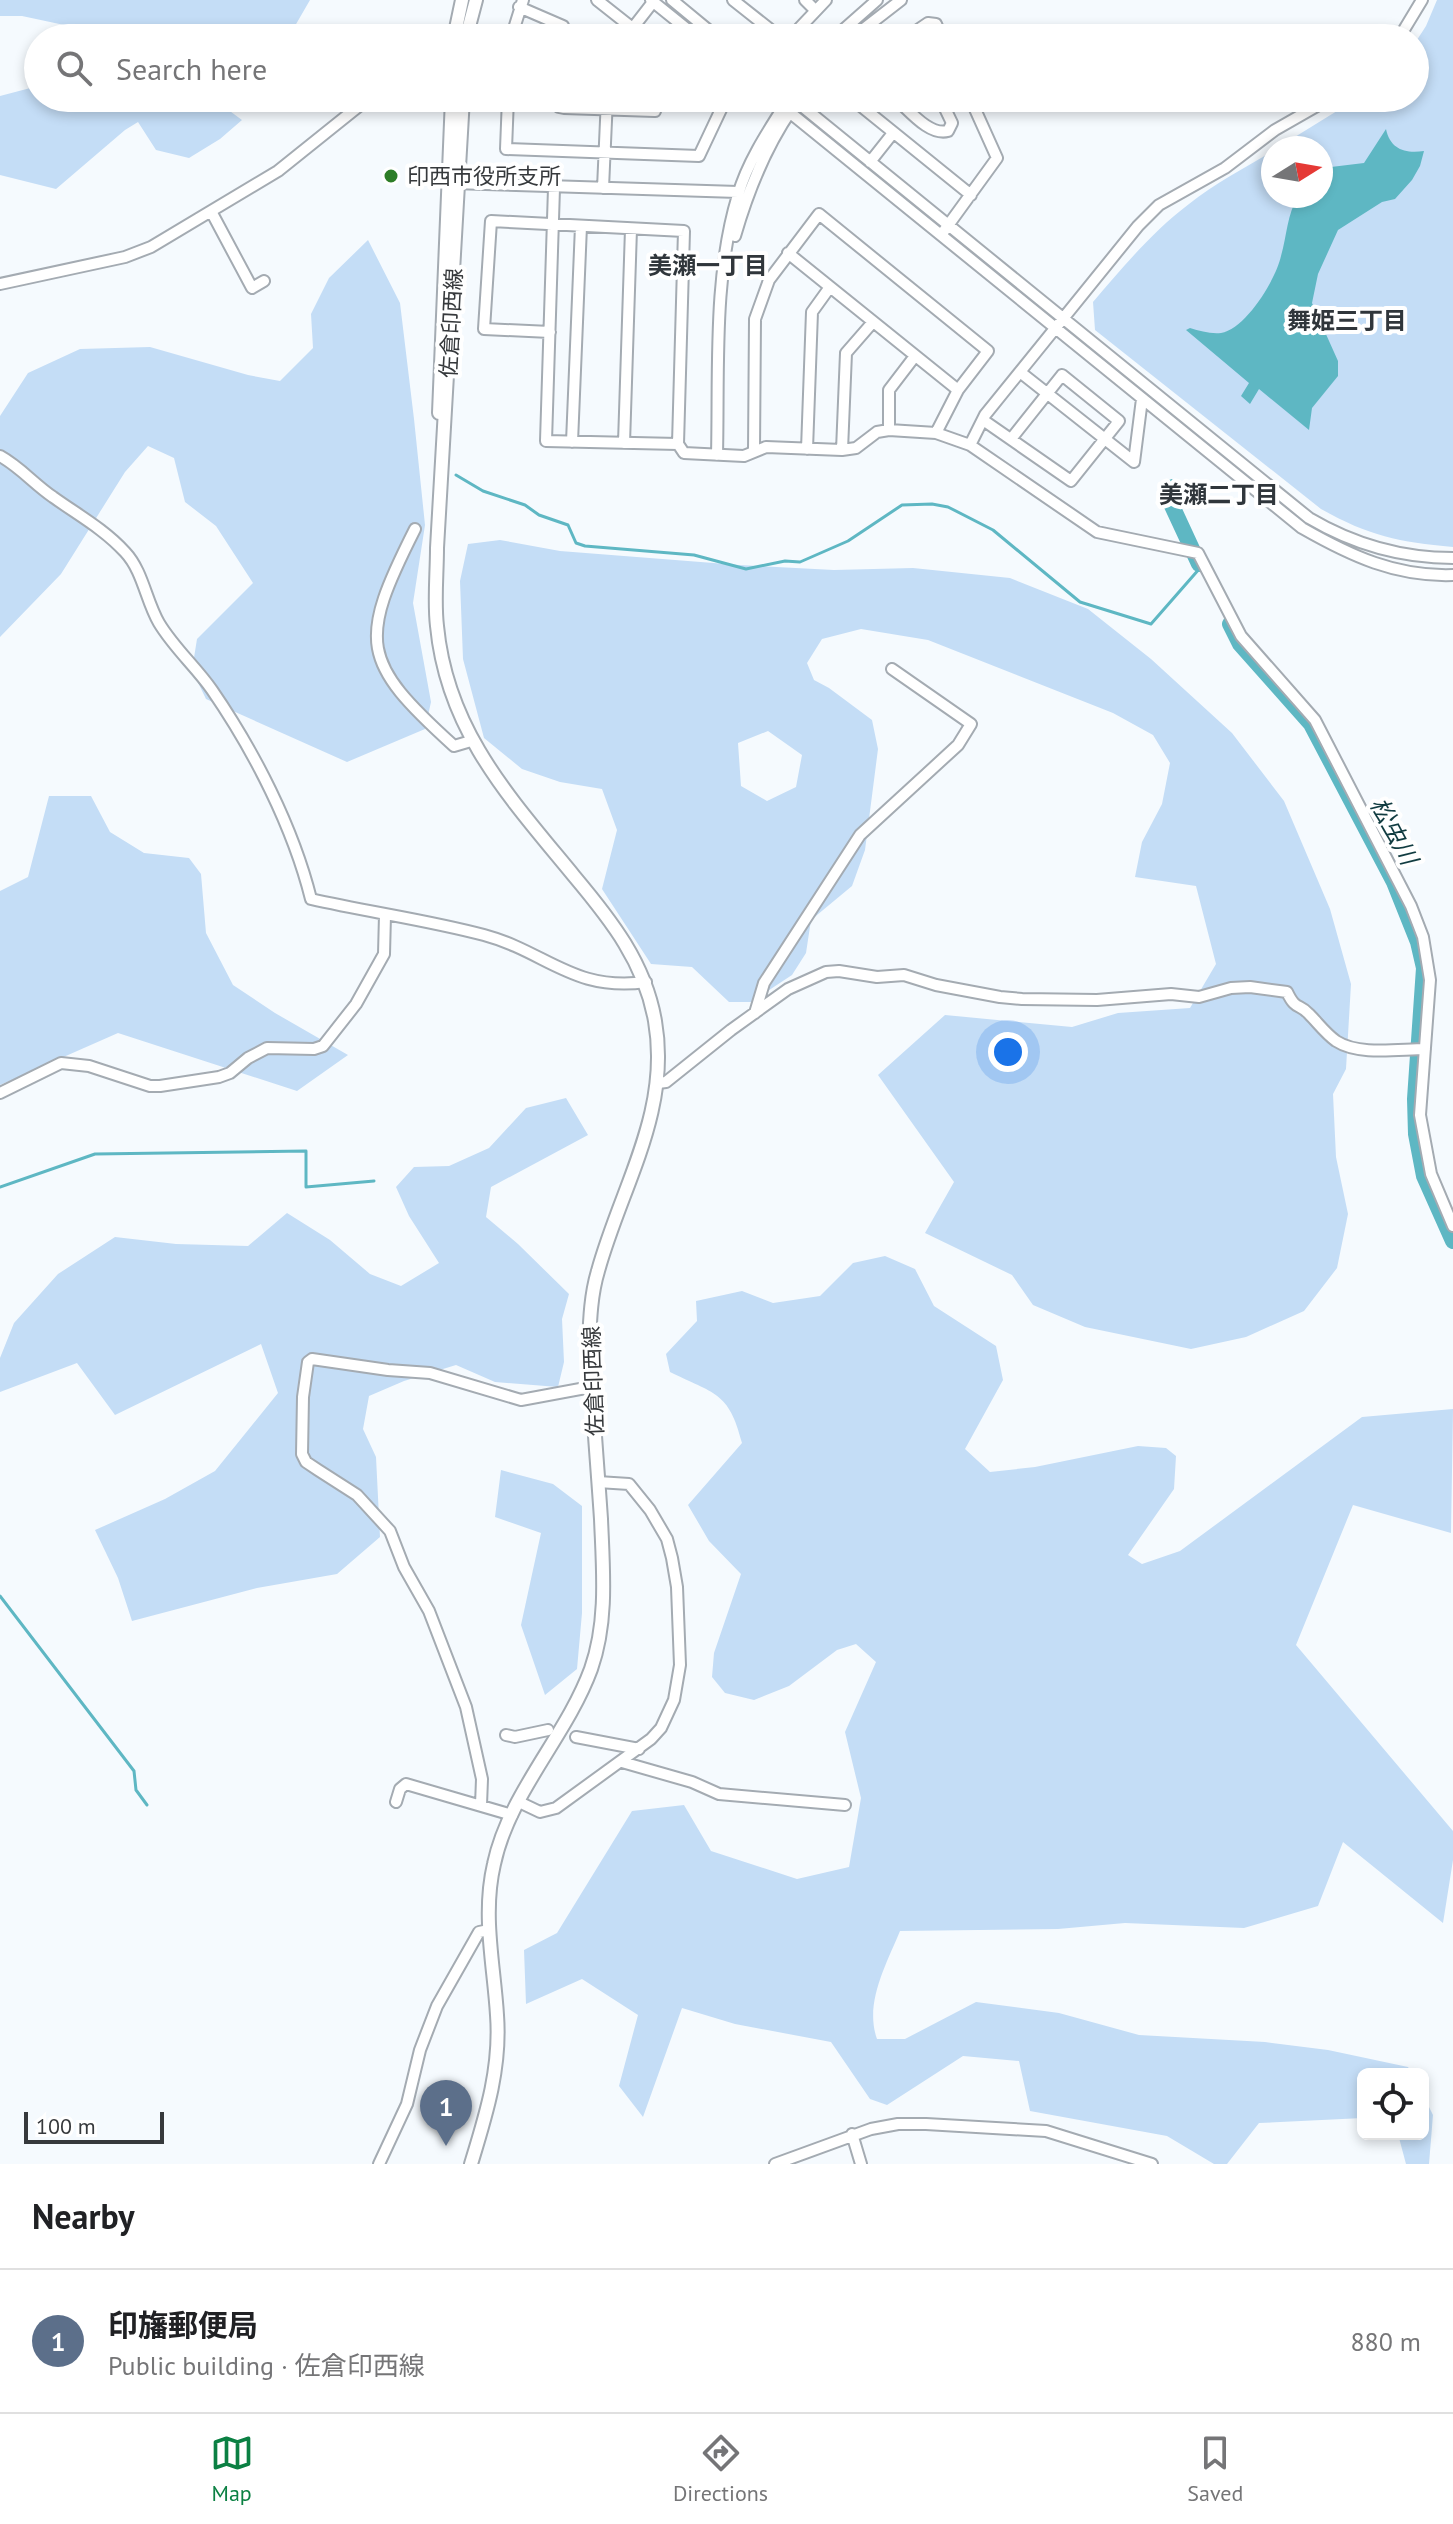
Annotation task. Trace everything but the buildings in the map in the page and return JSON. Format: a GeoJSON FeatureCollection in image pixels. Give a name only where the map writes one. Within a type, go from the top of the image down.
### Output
{"type":"FeatureCollection","features":[{"type":"Feature","properties":{"kind":"main road"},"geometry":{"type":"LineString","coordinates":[[461,24],[462,0]]}},
{"type":"Feature","properties":{"kind":"main road"},"geometry":{"type":"LineString","coordinates":[[466,24],[476,0]]}},
{"type":"Feature","properties":{"kind":"main road","name":"佐倉印西線"},"geometry":{"type":"LineString","coordinates":[[452,112],[453,183]]}},
{"type":"Feature","properties":{"kind":"main road","name":"佐倉印西線"},"geometry":{"type":"LineString","coordinates":[[461,112],[439,377],[436,609],[440,652],[447,683],[471,741],[495,778],[617,929],[634,956],[646,982],[659,1056],[654,1110],[597,1273],[591,1311],[589,1343],[604,1577],[603,1619],[583,1690],[512,1815],[494,1862],[489,1930],[498,2017],[497,2058],[493,2086],[471,2164]]}},
{"type":"Feature","properties":{"kind":"street"},"geometry":{"type":"LineString","coordinates":[[597,0],[628,24]]}},
{"type":"Feature","properties":{"kind":"street"},"geometry":{"type":"LineString","coordinates":[[733,0],[763,24]]}},
{"type":"Feature","properties":{"kind":"street"},"geometry":{"type":"LineString","coordinates":[[805,0],[815,10]]}},
{"type":"Feature","properties":{"kind":"street"},"geometry":{"type":"LineString","coordinates":[[802,24],[826,0]]}},
{"type":"Feature","properties":{"kind":"street"},"geometry":{"type":"LineString","coordinates":[[850,24],[877,0]]}},
{"type":"Feature","properties":{"kind":"street"},"geometry":{"type":"LineString","coordinates":[[870,24],[901,0]]}},
{"type":"Feature","properties":{"kind":"street"},"geometry":{"type":"LineString","coordinates":[[1407,24],[1422,0]]}},
{"type":"Feature","properties":{"kind":"street"},"geometry":{"type":"LineString","coordinates":[[636,24],[652,1],[681,24]]}},
{"type":"Feature","properties":{"kind":"street"},"geometry":{"type":"LineString","coordinates":[[675,1],[702,24]]}},
{"type":"Feature","properties":{"kind":"street"},"geometry":{"type":"LineString","coordinates":[[515,24],[521,4],[559,24]]}},
{"type":"Feature","properties":{"kind":"street"},"geometry":{"type":"LineString","coordinates":[[0,284],[125,257],[151,247],[212,213],[288,164],[352,112]]}},
{"type":"Feature","properties":{"kind":"street"},"geometry":{"type":"LineString","coordinates":[[507,112],[506,149],[699,156],[722,112]]}},
{"type":"Feature","properties":{"kind":"street"},"geometry":{"type":"LineString","coordinates":[[603,188],[606,112]]}},
{"type":"Feature","properties":{"kind":"street"},"geometry":{"type":"LineString","coordinates":[[725,273],[724,254],[738,192],[787,112]]}},
{"type":"Feature","properties":{"kind":"street"},"geometry":{"type":"LineString","coordinates":[[717,455],[720,312],[725,273],[748,194],[787,112]]}},
{"type":"Feature","properties":{"kind":"street"},"geometry":{"type":"LineString","coordinates":[[802,112],[941,236],[1302,528],[1373,564],[1400,572],[1453,575]]}},
{"type":"Feature","properties":{"kind":"street"},"geometry":{"type":"LineString","coordinates":[[804,112],[870,162],[1309,518],[1330,531],[1365,544],[1402,554],[1453,558]]}},
{"type":"Feature","properties":{"kind":"street"},"geometry":{"type":"LineString","coordinates":[[868,112],[971,195]]}},
{"type":"Feature","properties":{"kind":"street"},"geometry":{"type":"LineString","coordinates":[[912,112],[942,133],[948,131],[952,123],[947,112]]}},
{"type":"Feature","properties":{"kind":"street"},"geometry":{"type":"LineString","coordinates":[[941,236],[997,158],[976,112]]}},
{"type":"Feature","properties":{"kind":"street"},"geometry":{"type":"LineString","coordinates":[[970,445],[983,420],[1020,372],[1138,226],[1159,205],[1225,168],[1275,130],[1306,112]]}},
{"type":"Feature","properties":{"kind":"street"},"geometry":{"type":"LineString","coordinates":[[870,162],[893,133]]}},
{"type":"Feature","properties":{"kind":"street"},"geometry":{"type":"LineString","coordinates":[[453,183],[738,192]]}},
{"type":"Feature","properties":{"kind":"street"},"geometry":{"type":"LineString","coordinates":[[554,188],[546,441],[678,444]]}},
{"type":"Feature","properties":{"kind":"street"},"geometry":{"type":"LineString","coordinates":[[212,213],[252,288],[264,281]]}},
{"type":"Feature","properties":{"kind":"street"},"geometry":{"type":"LineString","coordinates":[[754,450],[755,319],[769,280],[819,214],[988,351],[958,390],[936,433]]}},
{"type":"Feature","properties":{"kind":"street"},"geometry":{"type":"LineString","coordinates":[[550,332],[484,329],[491,221],[684,231],[678,444],[684,453],[744,456],[766,447],[842,450],[856,448],[877,432],[936,433],[970,445],[1097,532],[1198,553],[1241,636],[1315,720],[1411,906],[1423,937],[1430,980],[1420,1115],[1431,1174],[1453,1226]]}},
{"type":"Feature","properties":{"kind":"street"},"geometry":{"type":"LineString","coordinates":[[572,442],[581,226]]}},
{"type":"Feature","properties":{"kind":"street"},"geometry":{"type":"LineString","coordinates":[[624,443],[631,229]]}},
{"type":"Feature","properties":{"kind":"street"},"geometry":{"type":"LineString","coordinates":[[788,253],[958,390]]}},
{"type":"Feature","properties":{"kind":"street"},"geometry":{"type":"LineString","coordinates":[[807,449],[812,312],[830,287]]}},
{"type":"Feature","properties":{"kind":"street"},"geometry":{"type":"LineString","coordinates":[[842,450],[846,353],[873,322]]}},
{"type":"Feature","properties":{"kind":"street"},"geometry":{"type":"LineString","coordinates":[[889,430],[889,390],[915,356]]}},
{"type":"Feature","properties":{"kind":"street"},"geometry":{"type":"LineString","coordinates":[[1020,372],[1134,462],[1142,399]]}},
{"type":"Feature","properties":{"kind":"street"},"geometry":{"type":"LineString","coordinates":[[983,420],[1071,481],[1119,421],[1062,375],[1011,439]]}},
{"type":"Feature","properties":{"kind":"street"},"geometry":{"type":"LineString","coordinates":[[0,456],[12,462],[53,497],[88,519],[129,556],[159,622],[188,664],[211,688],[248,751],[293,839],[311,899],[488,936],[586,981],[619,984],[646,982]]}},
{"type":"Feature","properties":{"kind":"street"},"geometry":{"type":"LineString","coordinates":[[415,529],[394,570],[379,613],[376,643],[379,656],[390,679],[433,727],[454,746],[471,741]]}},
{"type":"Feature","properties":{"kind":"street"},"geometry":{"type":"LineString","coordinates":[[755,1013],[764,983],[860,835],[958,745],[971,724],[892,669]]}},
{"type":"Feature","properties":{"kind":"street"},"geometry":{"type":"LineString","coordinates":[[0,1093],[61,1063],[89,1066],[150,1086],[160,1086],[230,1073],[267,1048],[314,1049],[323,1046],[356,1004],[384,954],[385,915]]}},
{"type":"Feature","properties":{"kind":"street"},"geometry":{"type":"LineString","coordinates":[[658,1083],[666,1082],[788,989],[826,972],[839,971],[877,977],[904,975],[949,987],[1022,999],[1097,1000],[1171,994],[1199,997],[1231,988],[1250,987],[1287,992],[1297,1007],[1308,1012],[1314,1022],[1344,1045],[1425,1049]]}},
{"type":"Feature","properties":{"kind":"street"},"geometry":{"type":"LineString","coordinates":[[481,1805],[482,1779],[466,1707],[429,1611],[404,1567],[390,1531],[357,1495],[306,1462],[302,1454],[303,1397],[308,1362],[312,1359],[430,1373],[521,1400],[591,1387]]}},
{"type":"Feature","properties":{"kind":"street"},"geometry":{"type":"LineString","coordinates":[[519,1802],[540,1812],[556,1808],[622,1762],[661,1728],[679,1683],[677,1587],[667,1539],[629,1484],[598,1482]]}},
{"type":"Feature","properties":{"kind":"street"},"geometry":{"type":"LineString","coordinates":[[506,1735],[515,1737],[548,1730]]}},
{"type":"Feature","properties":{"kind":"street"},"geometry":{"type":"LineString","coordinates":[[576,1737],[639,1749]]}},
{"type":"Feature","properties":{"kind":"street"},"geometry":{"type":"LineString","coordinates":[[622,1762],[679,1778],[719,1794],[845,1805]]}},
{"type":"Feature","properties":{"kind":"street"},"geometry":{"type":"LineString","coordinates":[[396,1802],[400,1789],[406,1784],[512,1815]]}},
{"type":"Feature","properties":{"kind":"street"},"geometry":{"type":"LineString","coordinates":[[379,2164],[407,2104],[420,2050],[437,2006],[479,1932],[489,1930]]}},
{"type":"Feature","properties":{"kind":"street"},"geometry":{"type":"LineString","coordinates":[[775,2164],[852,2134],[898,2124],[1046,2131],[1152,2164]]}},
{"type":"Feature","properties":{"kind":"street"},"geometry":{"type":"LineString","coordinates":[[852,2134],[861,2164]]}},
{"type":"Feature","properties":{"kind":"shaded area"},"geometry":{"type":"Polygon","coordinates":[[[0,0],[310,0],[296,24],[59,24],[22,16],[0,16],[0,0]]]}},
{"type":"Feature","properties":{"kind":"shaded area"},"geometry":{"type":"Polygon","coordinates":[[[1437,0],[1453,0],[1453,547],[1385,536],[1354,526],[1321,509],[1095,330],[1093,302],[1138,250],[1175,215],[1261,158],[1261,208],[1333,208],[1333,136],[1296,136],[1335,112],[1429,112],[1429,24],[1437,0]]]}},
{"type":"Feature","properties":{"kind":"shaded area"},"geometry":{"type":"Polygon","coordinates":[[[24,90],[24,112],[231,112],[242,120],[220,139],[189,158],[156,150],[138,122],[56,189],[0,175],[0,96],[24,90]]]}},
{"type":"Feature","properties":{"kind":"shaded area"},"geometry":{"type":"Polygon","coordinates":[[[368,240],[400,303],[414,419],[425,525],[413,603],[431,702],[425,729],[347,762],[206,699],[192,670],[197,639],[253,583],[216,526],[185,502],[174,458],[148,446],[125,472],[61,574],[0,637],[0,416],[28,373],[80,349],[150,347],[280,381],[313,348],[311,314],[329,278],[368,240]]]}},
{"type":"Feature","properties":{"kind":"shaded area"},"geometry":{"type":"Polygon","coordinates":[[[500,540],[560,551],[739,565],[834,570],[913,568],[1010,578],[1088,609],[1151,659],[1232,733],[1284,801],[1330,909],[1351,984],[1346,1069],[1333,1094],[1336,1157],[1348,1214],[1337,1268],[1304,1311],[1246,1337],[1191,1349],[1085,1327],[1033,1305],[1012,1275],[925,1233],[954,1182],[878,1075],[945,1015],[1072,1027],[1118,1013],[1190,1008],[1216,964],[1196,886],[1135,877],[1142,842],[1162,804],[1170,763],[1153,735],[1113,713],[928,640],[861,629],[822,639],[807,663],[814,680],[872,720],[878,749],[865,850],[852,886],[811,920],[806,953],[792,975],[751,1002],[729,1002],[692,967],[651,964],[602,889],[617,830],[602,789],[560,782],[522,769],[484,738],[463,659],[460,581],[468,544],[500,540]],[[768,731],[738,743],[741,786],[767,801],[796,787],[802,755],[768,731]]]}},
{"type":"Feature","properties":{"kind":"shaded area"},"geometry":{"type":"Polygon","coordinates":[[[49,796],[91,796],[110,832],[144,853],[189,858],[201,874],[206,933],[233,985],[348,1055],[297,1091],[118,1033],[0,1085],[0,891],[28,877],[49,796]]]}},
{"type":"Feature","properties":{"kind":"shaded area"},"geometry":{"type":"Polygon","coordinates":[[[566,1098],[588,1135],[491,1187],[486,1217],[569,1294],[562,1319],[564,1362],[558,1387],[495,1382],[456,1365],[369,1396],[363,1429],[376,1457],[380,1537],[337,1574],[257,1588],[132,1621],[118,1578],[95,1530],[165,1499],[215,1471],[278,1393],[261,1344],[115,1415],[77,1363],[0,1392],[0,1358],[14,1323],[58,1274],[115,1237],[176,1244],[248,1246],[287,1213],[330,1240],[370,1274],[401,1286],[439,1263],[409,1216],[396,1187],[414,1167],[449,1166],[489,1148],[526,1108],[566,1098]]]}},
{"type":"Feature","properties":{"kind":"shaded area"},"geometry":{"type":"Polygon","coordinates":[[[885,1256],[915,1269],[934,1306],[996,1346],[1003,1380],[965,1449],[990,1472],[1035,1467],[1138,1446],[1166,1448],[1176,1456],[1174,1489],[1128,1555],[1142,1564],[1180,1551],[1362,1417],[1453,1409],[1451,1533],[1353,1505],[1296,1645],[1453,1831],[1453,1860],[1443,1923],[1343,1842],[1318,1906],[1244,1928],[1125,1923],[1058,1929],[900,1931],[879,1984],[873,2011],[877,2039],[905,2039],[976,2002],[1059,2013],[1139,2035],[1265,2042],[1328,2050],[1408,2067],[1357,2068],[1357,2118],[1259,2123],[1227,2164],[1214,2164],[1167,2136],[1030,2111],[1019,2061],[963,2056],[887,2105],[870,2099],[831,2042],[735,2024],[682,2008],[643,2117],[619,2086],[638,2015],[582,1979],[526,2004],[524,1950],[557,1933],[632,1811],[684,1805],[711,1851],[797,1879],[849,1867],[861,1798],[845,1732],[876,1662],[856,1644],[837,1650],[789,1686],[754,1700],[725,1693],[712,1677],[714,1653],[741,1574],[709,1541],[688,1505],[742,1443],[725,1403],[709,1390],[670,1372],[666,1354],[697,1321],[696,1301],[742,1291],[773,1303],[820,1296],[853,1263],[885,1256]]]}},
{"type":"Feature","properties":{"kind":"shaded area"},"geometry":{"type":"Polygon","coordinates":[[[501,1470],[553,1484],[582,1506],[582,1613],[577,1669],[545,1695],[521,1625],[541,1533],[495,1517],[501,1470]]]}},
{"type":"Feature","properties":{"kind":"shaded area"},"geometry":{"type":"Polygon","coordinates":[[[1429,2107],[1433,2115],[1429,2164],[1406,2164],[1400,2140],[1429,2140],[1429,2107]]]}},
{"type":"Feature","properties":{"kind":"water"},"geometry":{"type":"Polygon","coordinates":[[[1386,129],[1399,149],[1424,151],[1412,180],[1395,199],[1382,202],[1338,230],[1318,274],[1312,303],[1338,361],[1338,376],[1312,408],[1309,430],[1259,389],[1250,404],[1241,396],[1249,383],[1186,330],[1221,333],[1240,323],[1273,277],[1293,208],[1333,208],[1333,167],[1364,163],[1386,129]]]}},
{"type":"Feature","properties":{"kind":"waterway"},"geometry":{"type":"LineString","coordinates":[[456,475],[483,491],[525,505],[539,515],[568,525],[576,543],[585,546],[694,555],[746,569],[785,561],[800,562],[848,541],[902,505],[948,507],[993,530],[1080,602],[1151,624],[1200,568]]}},
{"type":"Feature","properties":{"kind":"waterway","name":"松虫川"},"geometry":{"type":"LineString","coordinates":[[1173,487],[1167,495],[1199,564]]}},
{"type":"Feature","properties":{"kind":"waterway","name":"松虫川"},"geometry":{"type":"LineString","coordinates":[[1230,624],[1240,644],[1311,724],[1394,882],[1418,942],[1424,968],[1415,1099],[1416,1134],[1424,1176],[1453,1241]]}},
{"type":"Feature","properties":{"kind":"waterway"},"geometry":{"type":"LineString","coordinates":[[0,1187],[95,1154],[306,1151],[306,1187],[374,1181]]}},
{"type":"Feature","properties":{"kind":"waterway"},"geometry":{"type":"LineString","coordinates":[[0,1596],[134,1771],[136,1790],[147,1805]]}},
{"type":"Feature","properties":{"kind":"place","name":"印西市役所支所"},"geometry":{"type":"Point","coordinates":[391,176]}},
{"type":"Feature","properties":{"kind":"place","name":"印旛郵便局"},"geometry":{"type":"Point","coordinates":[446,2146]}},
{"type":"Feature","properties":{"kind":"district","name":"美瀬一丁目"},"geometry":{"type":"Point","coordinates":[708,265]}},
{"type":"Feature","properties":{"kind":"district","name":"舞姫三丁目"},"geometry":{"type":"Point","coordinates":[1347,320]}},
{"type":"Feature","properties":{"kind":"district","name":"美瀬二丁目"},"geometry":{"type":"Point","coordinates":[1219,494]}}]}
